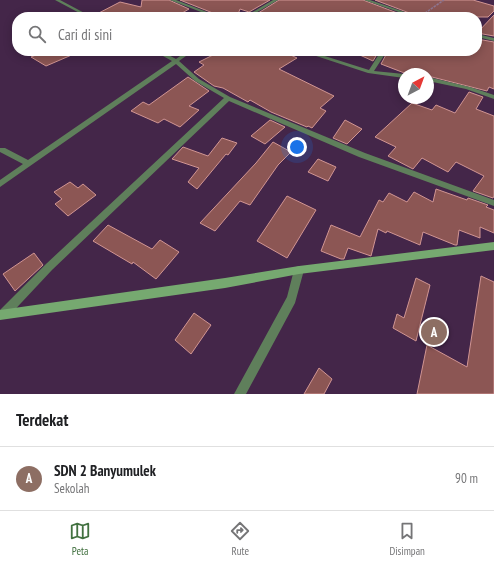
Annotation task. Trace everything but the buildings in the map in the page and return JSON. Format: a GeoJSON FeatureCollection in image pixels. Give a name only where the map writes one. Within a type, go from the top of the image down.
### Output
{"type":"FeatureCollection","features":[{"type":"Feature","properties":{"kind":"main road"},"geometry":{"type":"LineString","coordinates":[[1,315],[225,283],[299,270],[494,246]]}},
{"type":"Feature","properties":{"kind":"street"},"geometry":{"type":"LineString","coordinates":[[56,0],[80,12]]}},
{"type":"Feature","properties":{"kind":"street"},"geometry":{"type":"LineString","coordinates":[[172,0],[204,12]]}},
{"type":"Feature","properties":{"kind":"street"},"geometry":{"type":"LineString","coordinates":[[255,12],[276,0]]}},
{"type":"Feature","properties":{"kind":"street"},"geometry":{"type":"LineString","coordinates":[[366,0],[402,12]]}},
{"type":"Feature","properties":{"kind":"street"},"geometry":{"type":"LineString","coordinates":[[482,36],[494,40]]}},
{"type":"Feature","properties":{"kind":"street"},"geometry":{"type":"LineString","coordinates":[[166,56],[176,61],[197,80],[228,98],[362,155],[494,203]]}},
{"type":"Feature","properties":{"kind":"street"},"geometry":{"type":"LineString","coordinates":[[0,184],[183,56]]}},
{"type":"Feature","properties":{"kind":"street"},"geometry":{"type":"LineString","coordinates":[[320,56],[370,72],[398,75]]}},
{"type":"Feature","properties":{"kind":"street"},"geometry":{"type":"LineString","coordinates":[[370,72],[381,56]]}},
{"type":"Feature","properties":{"kind":"street"},"geometry":{"type":"LineString","coordinates":[[434,80],[494,96]]}},
{"type":"Feature","properties":{"kind":"street"},"geometry":{"type":"LineString","coordinates":[[1,315],[49,267],[228,98]]}},
{"type":"Feature","properties":{"kind":"street"},"geometry":{"type":"LineString","coordinates":[[2,150],[29,164]]}},
{"type":"Feature","properties":{"kind":"street"},"geometry":{"type":"LineString","coordinates":[[240,394],[291,299],[299,270]]}},
{"type":"Feature","properties":{"kind":"path"},"geometry":{"type":"LineString","coordinates":[[427,12],[444,0]]}},
{"type":"Feature","properties":{"kind":"place","name":"SDN 2 Banyumulek"},"geometry":{"type":"Point","coordinates":[434,332]}}]}
